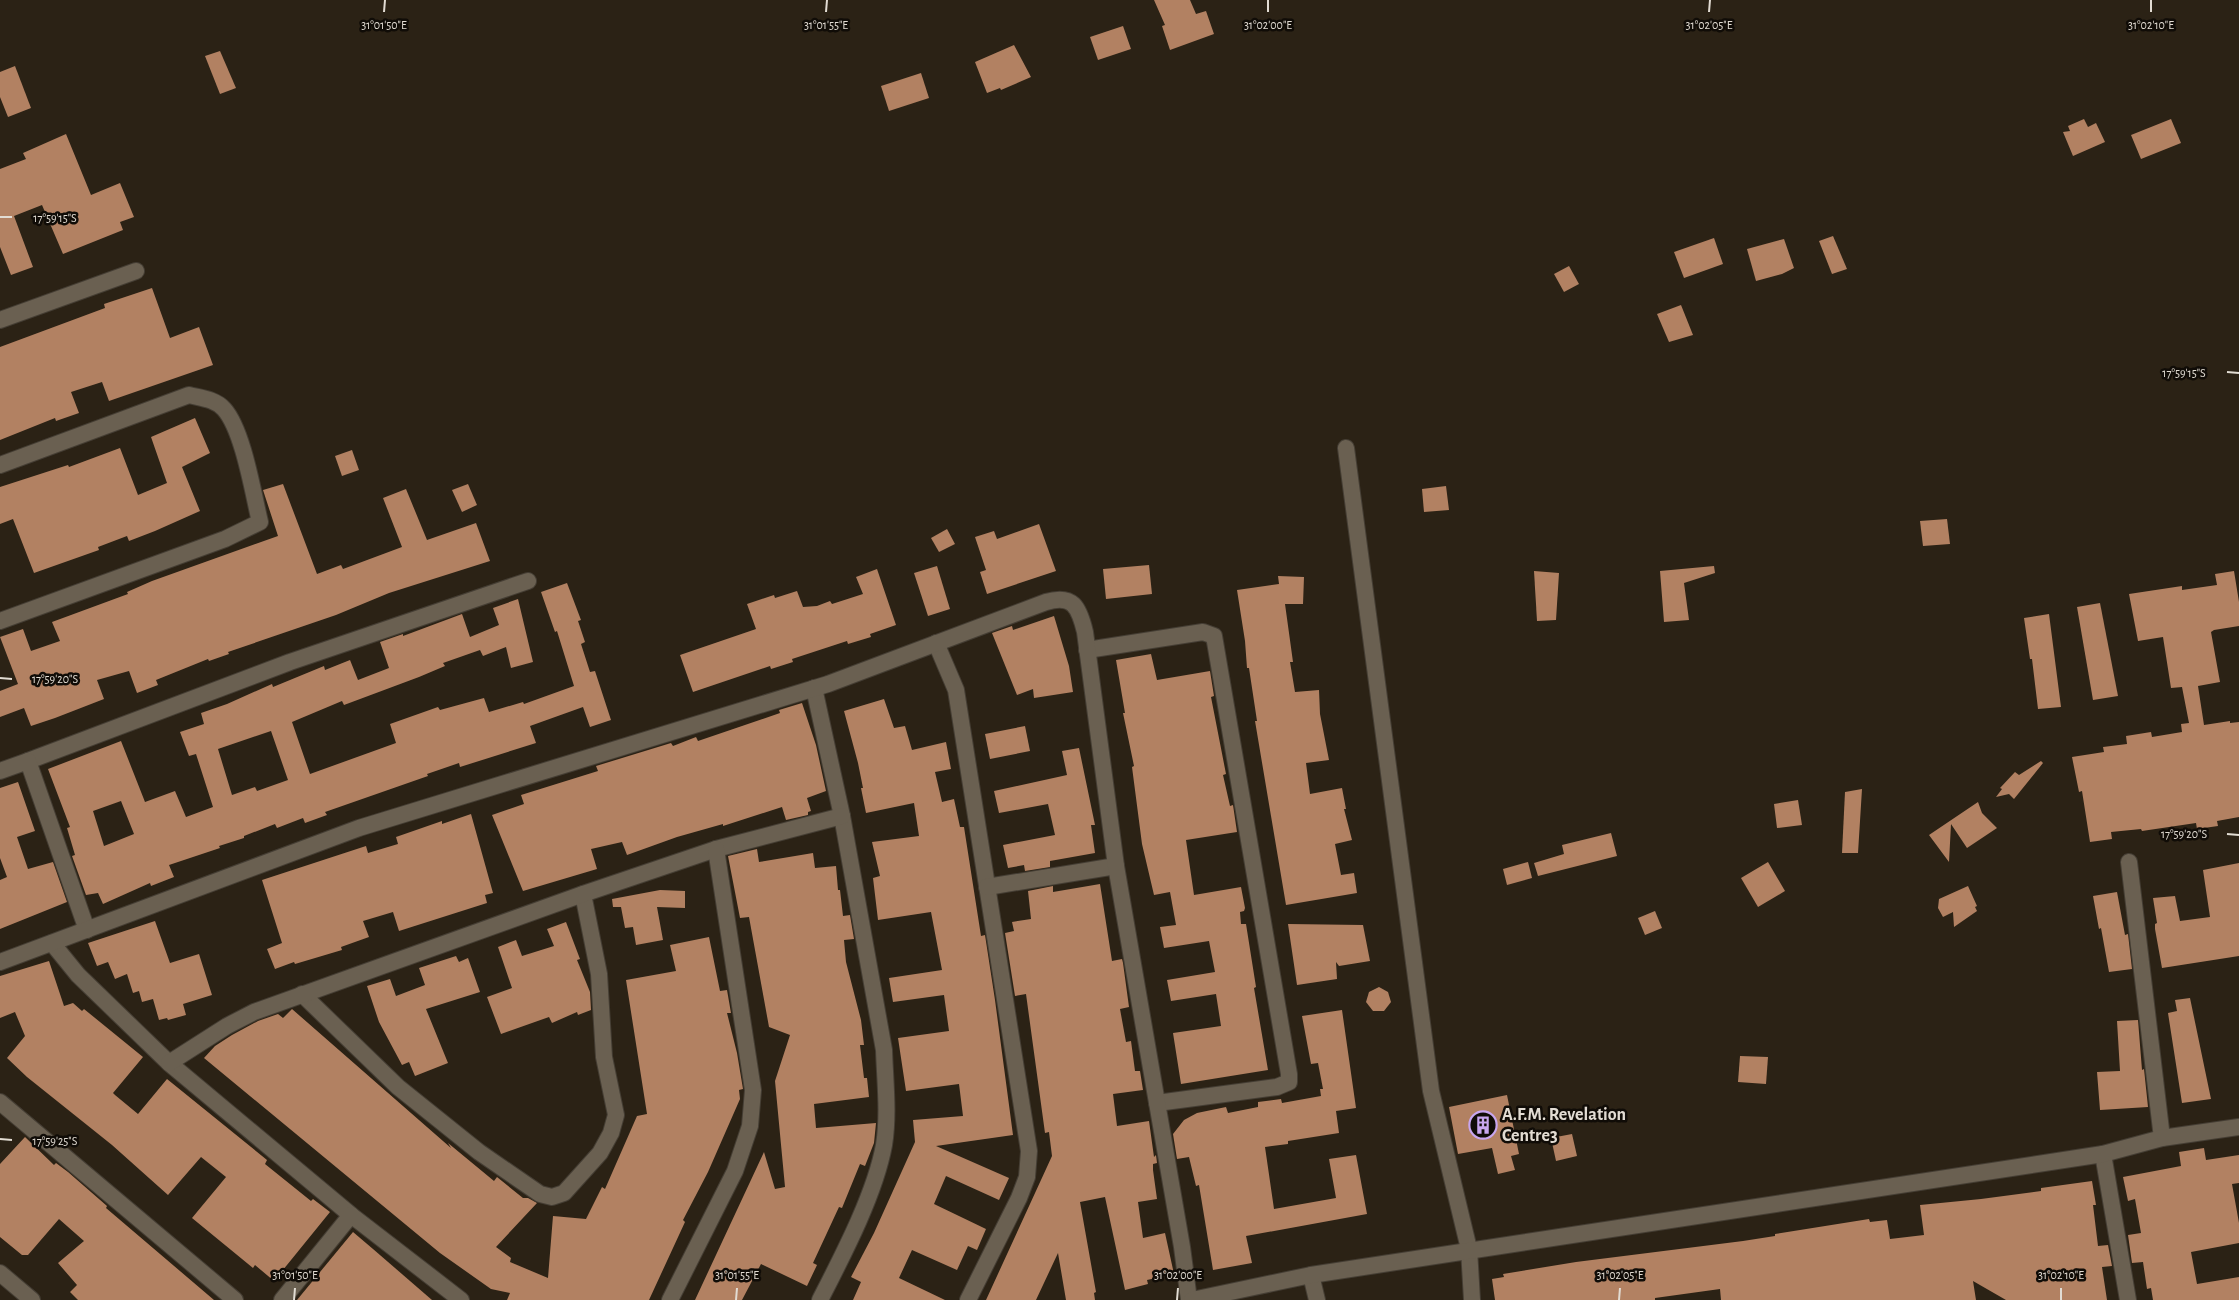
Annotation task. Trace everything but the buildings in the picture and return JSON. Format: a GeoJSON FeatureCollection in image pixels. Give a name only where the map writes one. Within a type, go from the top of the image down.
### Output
{"type":"FeatureCollection","features":[{"type":"Feature","properties":{"kind":"street"},"geometry":{"type":"LineString","coordinates":[[0,320],[136,271]]}},
{"type":"Feature","properties":{"kind":"street"},"geometry":{"type":"LineString","coordinates":[[0,465],[189,395],[210,400],[224,409],[237,432],[260,522],[225,539],[0,621]]}},
{"type":"Feature","properties":{"kind":"street"},"geometry":{"type":"LineString","coordinates":[[1346,448],[1431,1091],[1469,1250],[1472,1300]]}},
{"type":"Feature","properties":{"kind":"street"},"geometry":{"type":"LineString","coordinates":[[0,771],[290,662],[528,581]]}},
{"type":"Feature","properties":{"kind":"street"},"geometry":{"type":"LineString","coordinates":[[0,962],[359,828],[814,688],[1058,598],[1067,600],[1076,606],[1081,615],[1116,866],[1190,1300],[1311,1275],[2103,1154],[2162,1138],[2239,1126]]}},
{"type":"Feature","properties":{"kind":"street"},"geometry":{"type":"LineString","coordinates":[[1087,650],[1203,632],[1214,636],[1290,1074],[1289,1082],[1277,1087],[1157,1103]]}},
{"type":"Feature","properties":{"kind":"street"},"geometry":{"type":"LineString","coordinates":[[936,643],[956,690],[1030,1151],[1027,1177],[1019,1198],[968,1300]]}},
{"type":"Feature","properties":{"kind":"street"},"geometry":{"type":"LineString","coordinates":[[814,688],[842,816],[884,1050],[886,1122],[884,1145],[872,1184],[845,1250],[820,1300]]}},
{"type":"Feature","properties":{"kind":"street"},"geometry":{"type":"LineString","coordinates":[[28,761],[87,930]]}},
{"type":"Feature","properties":{"kind":"street"},"geometry":{"type":"LineString","coordinates":[[169,1063],[227,1026],[254,1012],[302,994],[716,849],[842,816]]}},
{"type":"Feature","properties":{"kind":"street"},"geometry":{"type":"LineString","coordinates":[[670,1300],[735,1171],[750,1126],[753,1090],[716,849]]}},
{"type":"Feature","properties":{"kind":"street"},"geometry":{"type":"LineString","coordinates":[[2129,862],[2162,1138]]}},
{"type":"Feature","properties":{"kind":"street"},"geometry":{"type":"LineString","coordinates":[[987,887],[1116,866]]}},
{"type":"Feature","properties":{"kind":"street"},"geometry":{"type":"LineString","coordinates":[[302,994],[405,1092],[480,1152],[540,1194],[552,1197],[564,1193],[600,1154],[611,1133],[616,1115],[604,1057],[599,974],[583,894]]}},
{"type":"Feature","properties":{"kind":"street"},"geometry":{"type":"LineString","coordinates":[[52,943],[78,975],[169,1063],[351,1215],[460,1300]]}},
{"type":"Feature","properties":{"kind":"street"},"geometry":{"type":"LineString","coordinates":[[0,1102],[236,1300]]}},
{"type":"Feature","properties":{"kind":"street"},"geometry":{"type":"LineString","coordinates":[[2103,1154],[2128,1300]]}},
{"type":"Feature","properties":{"kind":"street"},"geometry":{"type":"LineString","coordinates":[[282,1300],[351,1215]]}},
{"type":"Feature","properties":{"kind":"street"},"geometry":{"type":"LineString","coordinates":[[0,1273],[32,1300]]}},
{"type":"Feature","properties":{"kind":"street"},"geometry":{"type":"LineString","coordinates":[[1311,1275],[1317,1300]]}},
{"type":"Feature","properties":{"kind":"place","name":"A.F.M. Revelation Centre3"},"geometry":{"type":"Point","coordinates":[1483,1125]}}]}
